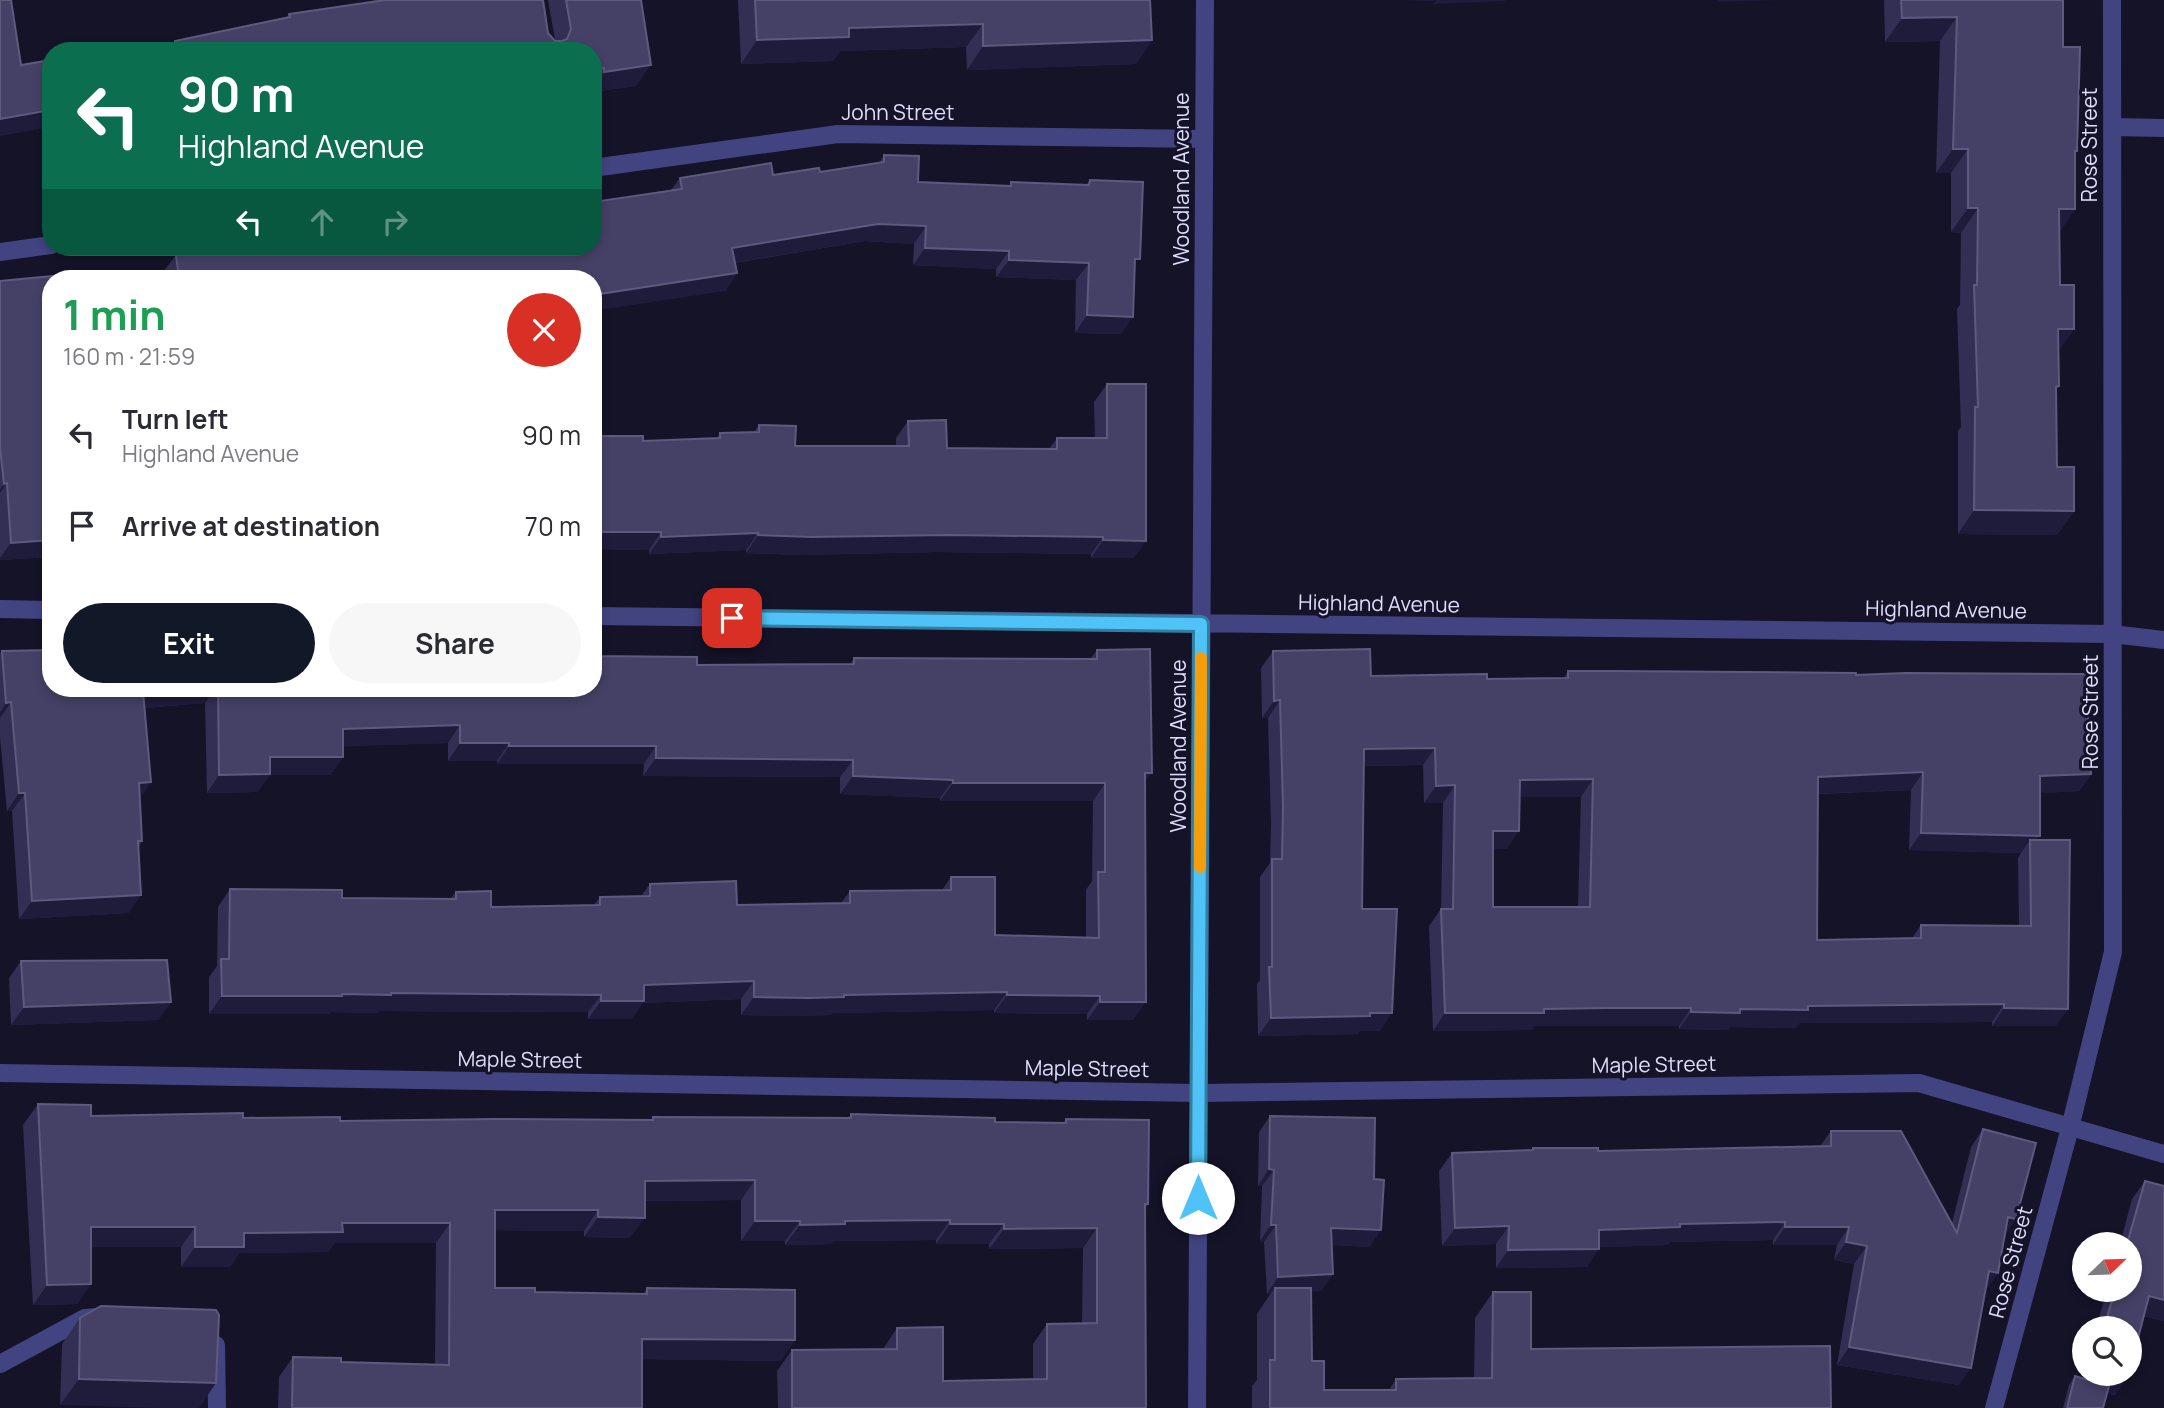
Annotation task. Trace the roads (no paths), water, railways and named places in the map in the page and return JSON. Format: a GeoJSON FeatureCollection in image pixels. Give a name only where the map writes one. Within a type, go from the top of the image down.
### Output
{"type":"FeatureCollection","features":[{"type":"Feature","properties":{"kind":"street","name":"Woodland Avenue"},"geometry":{"type":"LineString","coordinates":[[1197,1408],[1205,0]]}},
{"type":"Feature","properties":{"kind":"street","name":"Rose Street"},"geometry":{"type":"LineString","coordinates":[[1994,1408],[2070,1128],[2113,953],[2112,0]]}},
{"type":"Feature","properties":{"kind":"street"},"geometry":{"type":"LineString","coordinates":[[2112,127],[2164,128]]}},
{"type":"Feature","properties":{"kind":"street","name":"John Street"},"geometry":{"type":"LineString","coordinates":[[602,167],[838,134],[1204,139]]}},
{"type":"Feature","properties":{"kind":"street"},"geometry":{"type":"LineString","coordinates":[[0,252],[42,246]]}},
{"type":"Feature","properties":{"kind":"street"},"geometry":{"type":"LineString","coordinates":[[0,609],[42,610]]}},
{"type":"Feature","properties":{"kind":"street","name":"Highland Avenue"},"geometry":{"type":"LineString","coordinates":[[602,616],[2112,634],[2164,640]]}},
{"type":"Feature","properties":{"kind":"street","name":"Maple Street"},"geometry":{"type":"LineString","coordinates":[[0,1073],[1198,1093],[1919,1083],[2164,1153]]}},
{"type":"Feature","properties":{"kind":"street"},"geometry":{"type":"LineString","coordinates":[[0,1364],[85,1318],[110,1317]]}},
{"type":"Feature","properties":{"kind":"street"},"geometry":{"type":"LineString","coordinates":[[205,1325],[217,1348],[217,1408]]}}]}
